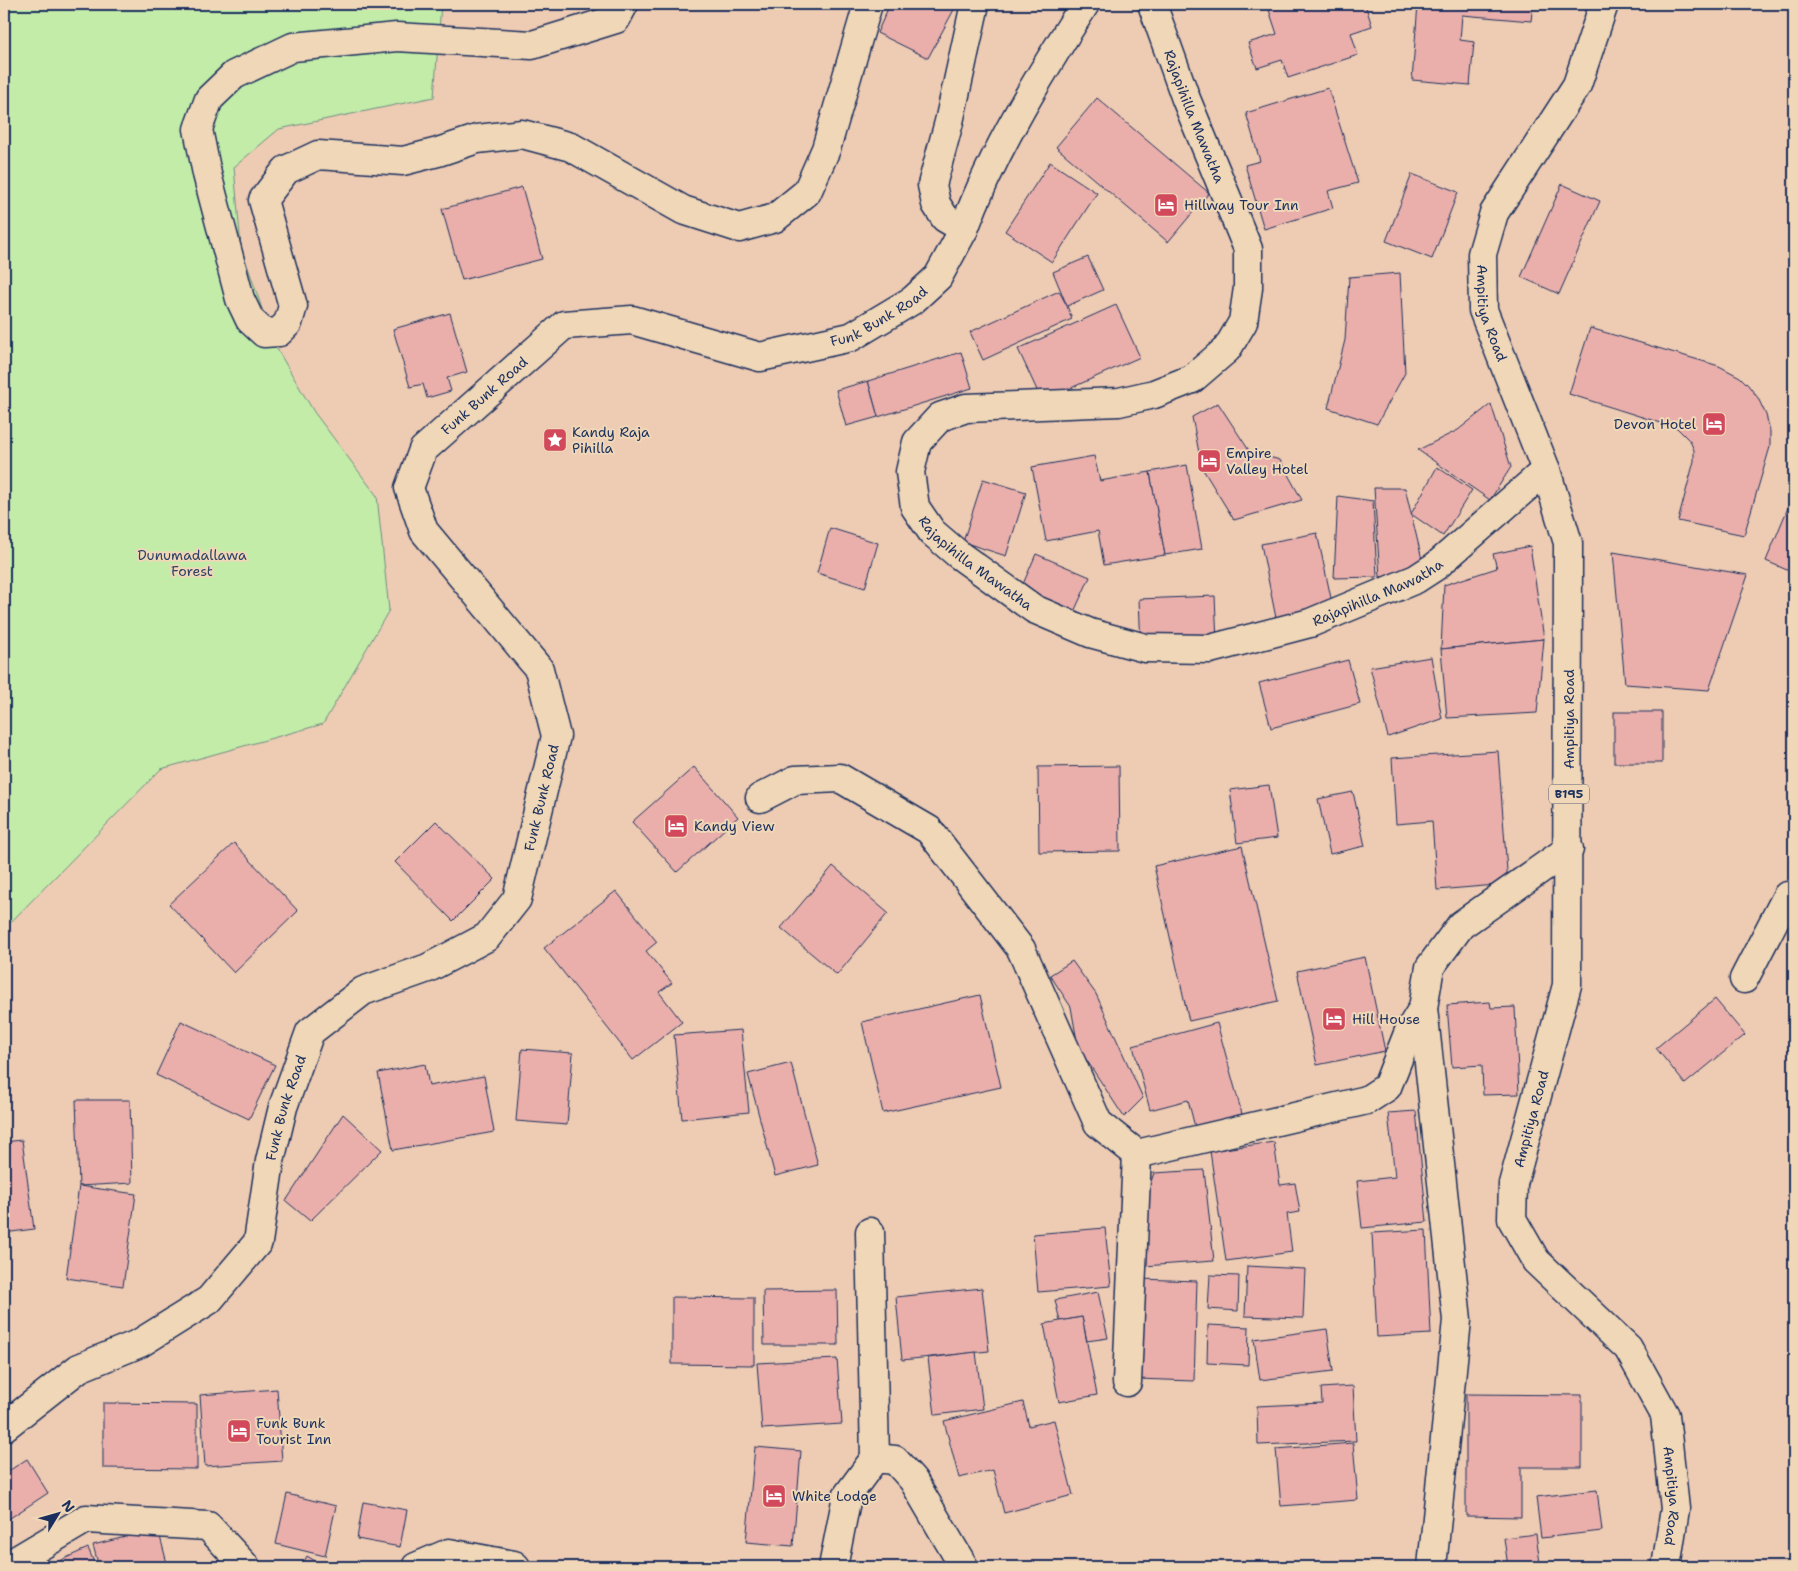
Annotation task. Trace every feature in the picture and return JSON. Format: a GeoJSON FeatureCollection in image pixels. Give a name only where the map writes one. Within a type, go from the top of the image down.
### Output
{"type":"FeatureCollection","features":[{"type":"Feature","properties":{"kind":"main road"},"geometry":{"type":"LineString","coordinates":[[624,4],[616,19],[532,45],[397,37],[293,47],[234,75],[209,99],[198,129],[207,174],[240,299],[250,320],[264,333],[279,332],[288,323],[293,306],[263,200],[286,170],[318,155],[402,161],[477,139],[522,134],[572,147],[683,210],[738,228],[775,218],[807,192],[826,148],[868,4]]}},
{"type":"Feature","properties":{"kind":"main road"},"geometry":{"type":"LineString","coordinates":[[964,229],[945,218],[936,204],[932,185],[949,122],[975,4]]}},
{"type":"Feature","properties":{"kind":"main road","name":"Funk Bunk Road"},"geometry":{"type":"LineString","coordinates":[[4,1427],[79,1368],[140,1343],[209,1300],[258,1242],[270,1161],[281,1116],[310,1032],[363,991],[428,968],[488,937],[517,899],[556,736],[539,669],[424,530],[409,488],[423,450],[564,325],[632,320],[760,357],[851,337],[913,300],[938,277],[964,229],[997,154],[1058,47],[1085,4]]}},
{"type":"Feature","properties":{"kind":"main road","name":"Rajapihilla Mawatha"},"geometry":{"type":"LineString","coordinates":[[1152,4],[1186,99],[1248,248],[1248,288],[1243,322],[1227,349],[1192,380],[1154,394],[1119,402],[966,408],[940,417],[917,442],[910,472],[915,507],[932,532],[959,555],[1034,609],[1090,633],[1145,648],[1210,649],[1310,623],[1416,579],[1436,566],[1546,470]]}},
{"type":"Feature","properties":{"kind":"main road","name":"Ampitiya Road"},"geometry":{"type":"LineString","coordinates":[[1604,4],[1576,85],[1494,213],[1482,254],[1483,310],[1546,470],[1568,543],[1569,849],[1567,985],[1513,1184],[1512,1219],[1536,1261],[1628,1348],[1665,1415],[1675,1509],[1666,1567]]}},
{"type":"Feature","properties":{"kind":"main road"},"geometry":{"type":"LineString","coordinates":[[760,798],[795,780],[840,778],[929,830],[1021,949],[1098,1123],[1137,1154]]}},
{"type":"Feature","properties":{"kind":"main road"},"geometry":{"type":"LineString","coordinates":[[1432,1567],[1458,1320],[1423,1008],[1430,967],[1462,925],[1569,849]]}},
{"type":"Feature","properties":{"kind":"main road"},"geometry":{"type":"LineString","coordinates":[[1744,979],[1787,896],[1794,895]]}},
{"type":"Feature","properties":{"kind":"main road"},"geometry":{"type":"LineString","coordinates":[[1137,1154],[1366,1100],[1387,1087],[1409,1031],[1423,1008]]}},
{"type":"Feature","properties":{"kind":"main road"},"geometry":{"type":"LineString","coordinates":[[1127,1382],[1137,1154]]}},
{"type":"Feature","properties":{"kind":"main road"},"geometry":{"type":"LineString","coordinates":[[833,1567],[848,1496],[875,1458],[870,1232]]}},
{"type":"Feature","properties":{"kind":"main road"},"geometry":{"type":"LineString","coordinates":[[875,1458],[895,1460],[913,1480],[964,1567]]}},
{"type":"Feature","properties":{"kind":"main road"},"geometry":{"type":"LineString","coordinates":[[5,1567],[86,1519],[208,1526],[246,1567]]}},
{"type":"Feature","properties":{"kind":"main road"},"geometry":{"type":"LineString","coordinates":[[416,1567],[449,1553],[514,1565],[516,1567]]}},
{"type":"Feature","properties":{"kind":"green space","name":"Dunumadallawa Forest"},"geometry":{"type":"Polygon","coordinates":[[[4,4],[441,4],[434,97],[279,129],[234,167],[241,247],[274,344],[314,412],[377,496],[389,610],[323,724],[161,769],[4,929],[4,4]]]}},
{"type":"Feature","properties":{"kind":"building"},"geometry":{"type":"Polygon","coordinates":[[[890,4],[957,4],[928,58],[877,33],[890,4]]]}},
{"type":"Feature","properties":{"kind":"building"},"geometry":{"type":"Polygon","coordinates":[[[1267,4],[1365,4],[1372,26],[1351,33],[1358,55],[1288,78],[1282,60],[1257,68],[1248,43],[1277,34],[1267,4]]]}},
{"type":"Feature","properties":{"kind":"building"},"geometry":{"type":"Polygon","coordinates":[[[1418,4],[1533,4],[1531,21],[1462,15],[1460,40],[1474,42],[1470,85],[1412,80],[1418,4]]]}},
{"type":"Feature","properties":{"kind":"building"},"geometry":{"type":"Polygon","coordinates":[[[1328,88],[1358,183],[1328,191],[1333,208],[1264,229],[1245,165],[1260,161],[1246,113],[1328,88]]]}},
{"type":"Feature","properties":{"kind":"building"},"geometry":{"type":"Polygon","coordinates":[[[1097,98],[1209,193],[1168,242],[1056,147],[1097,98]]]}},
{"type":"Feature","properties":{"kind":"building"},"geometry":{"type":"Polygon","coordinates":[[[1050,162],[1097,193],[1052,262],[1005,231],[1050,162]]]}},
{"type":"Feature","properties":{"kind":"building"},"geometry":{"type":"Polygon","coordinates":[[[1412,174],[1458,192],[1432,259],[1386,241],[1412,174]]]}},
{"type":"Feature","properties":{"kind":"building"},"geometry":{"type":"Polygon","coordinates":[[[1562,184],[1600,201],[1559,294],[1521,277],[1562,184]]]}},
{"type":"Feature","properties":{"kind":"building"},"geometry":{"type":"Polygon","coordinates":[[[522,187],[542,259],[462,280],[442,209],[522,187]]]}},
{"type":"Feature","properties":{"kind":"building"},"geometry":{"type":"Polygon","coordinates":[[[1088,257],[1103,290],[1067,306],[1053,272],[1088,257]]]}},
{"type":"Feature","properties":{"kind":"building"},"geometry":{"type":"Polygon","coordinates":[[[1400,273],[1405,373],[1377,424],[1328,408],[1345,340],[1349,277],[1400,273]]]}},
{"type":"Feature","properties":{"kind":"building"},"geometry":{"type":"Polygon","coordinates":[[[1059,291],[1072,319],[983,360],[970,332],[1059,291]]]}},
{"type":"Feature","properties":{"kind":"building"},"geometry":{"type":"Polygon","coordinates":[[[1116,305],[1140,357],[1042,401],[1018,349],[1116,305]]]}},
{"type":"Feature","properties":{"kind":"building"},"geometry":{"type":"Polygon","coordinates":[[[450,313],[467,372],[447,378],[451,391],[427,398],[423,384],[410,387],[393,329],[450,313]]]}},
{"type":"Feature","properties":{"kind":"building"},"geometry":{"type":"Polygon","coordinates":[[[1590,328],[1719,366],[1740,377],[1758,398],[1766,415],[1770,431],[1770,447],[1744,535],[1678,521],[1694,461],[1694,450],[1690,441],[1677,428],[1569,394],[1590,328]]]}},
{"type":"Feature","properties":{"kind":"building"},"geometry":{"type":"Polygon","coordinates":[[[961,352],[972,388],[878,417],[868,381],[961,352]]]}},
{"type":"Feature","properties":{"kind":"building"},"geometry":{"type":"Polygon","coordinates":[[[868,381],[878,417],[846,426],[836,390],[868,381]]]}},
{"type":"Feature","properties":{"kind":"building"},"geometry":{"type":"Polygon","coordinates":[[[1218,403],[1250,452],[1280,460],[1302,500],[1234,520],[1202,468],[1192,417],[1218,403]]]}},
{"type":"Feature","properties":{"kind":"building"},"geometry":{"type":"Polygon","coordinates":[[[1491,404],[1511,467],[1490,500],[1418,450],[1458,430],[1491,404]]]}},
{"type":"Feature","properties":{"kind":"building"},"geometry":{"type":"Polygon","coordinates":[[[1094,456],[1100,481],[1150,472],[1165,555],[1104,565],[1098,531],[1046,541],[1032,467],[1094,456]]]}},
{"type":"Feature","properties":{"kind":"building"},"geometry":{"type":"Polygon","coordinates":[[[1187,465],[1202,549],[1165,555],[1150,472],[1187,465]]]}},
{"type":"Feature","properties":{"kind":"building"},"geometry":{"type":"Polygon","coordinates":[[[1437,467],[1472,490],[1443,536],[1411,514],[1437,467]]]}},
{"type":"Feature","properties":{"kind":"building"},"geometry":{"type":"Polygon","coordinates":[[[983,479],[1026,492],[1006,556],[963,542],[983,479]]]}},
{"type":"Feature","properties":{"kind":"building"},"geometry":{"type":"Polygon","coordinates":[[[1374,488],[1405,488],[1425,572],[1380,577],[1374,488]]]}},
{"type":"Feature","properties":{"kind":"building"},"geometry":{"type":"Polygon","coordinates":[[[1794,493],[1794,573],[1766,561],[1794,493]]]}},
{"type":"Feature","properties":{"kind":"building"},"geometry":{"type":"Polygon","coordinates":[[[1338,496],[1373,501],[1377,577],[1334,578],[1338,496]]]}},
{"type":"Feature","properties":{"kind":"building"},"geometry":{"type":"Polygon","coordinates":[[[830,528],[878,543],[865,588],[817,573],[830,528]]]}},
{"type":"Feature","properties":{"kind":"building"},"geometry":{"type":"Polygon","coordinates":[[[1317,533],[1334,612],[1277,623],[1261,544],[1317,533]]]}},
{"type":"Feature","properties":{"kind":"building"},"geometry":{"type":"Polygon","coordinates":[[[1530,546],[1544,639],[1441,649],[1444,585],[1497,568],[1493,554],[1530,546]]]}},
{"type":"Feature","properties":{"kind":"building"},"geometry":{"type":"Polygon","coordinates":[[[1613,552],[1748,575],[1709,690],[1625,684],[1613,552]]]}},
{"type":"Feature","properties":{"kind":"building"},"geometry":{"type":"Polygon","coordinates":[[[1036,554],[1090,577],[1073,614],[1020,591],[1036,554]]]}},
{"type":"Feature","properties":{"kind":"building"},"geometry":{"type":"Polygon","coordinates":[[[1215,596],[1217,643],[1141,646],[1139,599],[1215,596]]]}},
{"type":"Feature","properties":{"kind":"building"},"geometry":{"type":"Polygon","coordinates":[[[1544,639],[1537,713],[1447,718],[1441,649],[1544,639]]]}},
{"type":"Feature","properties":{"kind":"building"},"geometry":{"type":"Polygon","coordinates":[[[1431,657],[1442,719],[1388,737],[1370,667],[1431,657]]]}},
{"type":"Feature","properties":{"kind":"building"},"geometry":{"type":"Polygon","coordinates":[[[1348,660],[1360,704],[1271,728],[1259,683],[1348,660]]]}},
{"type":"Feature","properties":{"kind":"building"},"geometry":{"type":"Polygon","coordinates":[[[1614,712],[1662,712],[1662,763],[1614,763],[1614,712]]]}},
{"type":"Feature","properties":{"kind":"building"},"geometry":{"type":"Polygon","coordinates":[[[1498,751],[1508,884],[1437,890],[1432,821],[1396,824],[1392,758],[1498,751]]]}},
{"type":"Feature","properties":{"kind":"building"},"geometry":{"type":"Polygon","coordinates":[[[1119,766],[1120,851],[1039,852],[1038,767],[1119,766]]]}},
{"type":"Feature","properties":{"kind":"building"},"geometry":{"type":"Polygon","coordinates":[[[694,767],[738,817],[677,872],[632,822],[694,767]]]}},
{"type":"Feature","properties":{"kind":"building"},"geometry":{"type":"Polygon","coordinates":[[[1269,785],[1277,838],[1237,843],[1230,790],[1269,785]]]}},
{"type":"Feature","properties":{"kind":"building"},"geometry":{"type":"Polygon","coordinates":[[[1353,792],[1365,846],[1330,854],[1318,799],[1353,792]]]}},
{"type":"Feature","properties":{"kind":"building"},"geometry":{"type":"Polygon","coordinates":[[[436,821],[495,879],[453,921],[395,862],[436,821]]]}},
{"type":"Feature","properties":{"kind":"building"},"geometry":{"type":"Polygon","coordinates":[[[234,843],[298,911],[234,973],[169,904],[234,843]]]}},
{"type":"Feature","properties":{"kind":"building"},"geometry":{"type":"Polygon","coordinates":[[[1242,846],[1278,1001],[1189,1021],[1154,866],[1242,846]]]}},
{"type":"Feature","properties":{"kind":"building"},"geometry":{"type":"Polygon","coordinates":[[[833,866],[888,913],[837,975],[781,928],[833,866]]]}},
{"type":"Feature","properties":{"kind":"building"},"geometry":{"type":"Polygon","coordinates":[[[616,891],[657,942],[646,951],[672,983],[659,992],[682,1022],[633,1060],[544,948],[616,891]]]}},
{"type":"Feature","properties":{"kind":"building"},"geometry":{"type":"Polygon","coordinates":[[[1365,957],[1385,1051],[1317,1065],[1297,971],[1365,957]]]}},
{"type":"Feature","properties":{"kind":"building"},"geometry":{"type":"Polygon","coordinates":[[[1072,961],[1096,994],[1143,1098],[1124,1117],[1078,1047],[1071,1007],[1050,975],[1072,961]]]}},
{"type":"Feature","properties":{"kind":"building"},"geometry":{"type":"Polygon","coordinates":[[[980,995],[1001,1087],[883,1113],[862,1022],[980,995]]]}},
{"type":"Feature","properties":{"kind":"building"},"geometry":{"type":"Polygon","coordinates":[[[1715,999],[1745,1035],[1685,1084],[1656,1048],[1715,999]]]}},
{"type":"Feature","properties":{"kind":"building"},"geometry":{"type":"Polygon","coordinates":[[[1490,1002],[1491,1008],[1515,1007],[1519,1094],[1483,1095],[1482,1065],[1452,1067],[1447,1005],[1490,1002]]]}},
{"type":"Feature","properties":{"kind":"building"},"geometry":{"type":"Polygon","coordinates":[[[181,1021],[275,1065],[249,1119],[156,1075],[181,1021]]]}},
{"type":"Feature","properties":{"kind":"building"},"geometry":{"type":"Polygon","coordinates":[[[1217,1023],[1242,1114],[1195,1127],[1188,1100],[1150,1110],[1133,1046],[1217,1023]]]}},
{"type":"Feature","properties":{"kind":"building"},"geometry":{"type":"Polygon","coordinates":[[[741,1030],[749,1112],[682,1119],[674,1035],[741,1030]]]}},
{"type":"Feature","properties":{"kind":"building"},"geometry":{"type":"Polygon","coordinates":[[[522,1049],[573,1053],[567,1125],[516,1121],[522,1049]]]}},
{"type":"Feature","properties":{"kind":"building"},"geometry":{"type":"Polygon","coordinates":[[[791,1063],[818,1165],[775,1176],[748,1074],[791,1063]]]}},
{"type":"Feature","properties":{"kind":"building"},"geometry":{"type":"Polygon","coordinates":[[[425,1064],[429,1086],[484,1076],[494,1132],[393,1150],[378,1073],[425,1064]]]}},
{"type":"Feature","properties":{"kind":"building"},"geometry":{"type":"Polygon","coordinates":[[[76,1100],[130,1100],[132,1183],[79,1186],[76,1100]]]}},
{"type":"Feature","properties":{"kind":"building"},"geometry":{"type":"Polygon","coordinates":[[[1416,1111],[1427,1222],[1362,1228],[1357,1181],[1395,1177],[1388,1113],[1416,1111]]]}},
{"type":"Feature","properties":{"kind":"building"},"geometry":{"type":"Polygon","coordinates":[[[343,1114],[382,1150],[310,1221],[286,1201],[343,1114]]]}},
{"type":"Feature","properties":{"kind":"building"},"geometry":{"type":"Polygon","coordinates":[[[22,1140],[34,1229],[4,1233],[4,1142],[22,1140]]]}},
{"type":"Feature","properties":{"kind":"building"},"geometry":{"type":"Polygon","coordinates":[[[1274,1142],[1280,1185],[1295,1183],[1300,1212],[1287,1214],[1292,1252],[1226,1261],[1210,1151],[1274,1142]]]}},
{"type":"Feature","properties":{"kind":"building"},"geometry":{"type":"Polygon","coordinates":[[[1204,1170],[1214,1261],[1144,1266],[1144,1202],[1154,1173],[1204,1170]]]}},
{"type":"Feature","properties":{"kind":"building"},"geometry":{"type":"Polygon","coordinates":[[[79,1186],[136,1194],[123,1286],[66,1278],[79,1186]]]}},
{"type":"Feature","properties":{"kind":"building"},"geometry":{"type":"Polygon","coordinates":[[[1105,1228],[1111,1286],[1038,1292],[1033,1234],[1105,1228]]]}},
{"type":"Feature","properties":{"kind":"building"},"geometry":{"type":"Polygon","coordinates":[[[1426,1230],[1431,1334],[1377,1337],[1372,1233],[1426,1230]]]}},
{"type":"Feature","properties":{"kind":"building"},"geometry":{"type":"Polygon","coordinates":[[[1247,1266],[1305,1269],[1303,1318],[1245,1316],[1247,1266]]]}},
{"type":"Feature","properties":{"kind":"building"},"geometry":{"type":"Polygon","coordinates":[[[1210,1275],[1239,1276],[1238,1311],[1208,1309],[1210,1275]]]}},
{"type":"Feature","properties":{"kind":"building"},"geometry":{"type":"Polygon","coordinates":[[[1140,1279],[1197,1281],[1194,1381],[1137,1379],[1140,1279]]]}},
{"type":"Feature","properties":{"kind":"building"},"geometry":{"type":"Polygon","coordinates":[[[982,1288],[989,1351],[902,1360],[896,1297],[982,1288]]]}},
{"type":"Feature","properties":{"kind":"building"},"geometry":{"type":"Polygon","coordinates":[[[837,1290],[838,1345],[764,1345],[763,1291],[837,1290]]]}},
{"type":"Feature","properties":{"kind":"building"},"geometry":{"type":"Polygon","coordinates":[[[1098,1292],[1108,1338],[1087,1341],[1082,1317],[1060,1321],[1055,1300],[1098,1292]]]}},
{"type":"Feature","properties":{"kind":"building"},"geometry":{"type":"Polygon","coordinates":[[[672,1297],[754,1298],[754,1365],[672,1364],[672,1297]]]}},
{"type":"Feature","properties":{"kind":"building"},"geometry":{"type":"Polygon","coordinates":[[[1082,1317],[1097,1395],[1059,1402],[1044,1324],[1082,1317]]]}},
{"type":"Feature","properties":{"kind":"building"},"geometry":{"type":"Polygon","coordinates":[[[1208,1325],[1249,1327],[1248,1365],[1207,1363],[1208,1325]]]}},
{"type":"Feature","properties":{"kind":"building"},"geometry":{"type":"Polygon","coordinates":[[[1327,1329],[1333,1371],[1260,1380],[1254,1339],[1327,1329]]]}},
{"type":"Feature","properties":{"kind":"building"},"geometry":{"type":"Polygon","coordinates":[[[976,1352],[983,1409],[935,1415],[928,1358],[976,1352]]]}},
{"type":"Feature","properties":{"kind":"building"},"geometry":{"type":"Polygon","coordinates":[[[837,1359],[842,1424],[762,1429],[757,1363],[837,1359]]]}},
{"type":"Feature","properties":{"kind":"building"},"geometry":{"type":"Polygon","coordinates":[[[1353,1386],[1356,1441],[1258,1445],[1257,1406],[1322,1403],[1321,1388],[1353,1386]]]}},
{"type":"Feature","properties":{"kind":"building"},"geometry":{"type":"Polygon","coordinates":[[[277,1389],[282,1461],[205,1466],[200,1395],[277,1389]]]}},
{"type":"Feature","properties":{"kind":"building"},"geometry":{"type":"Polygon","coordinates":[[[1466,1394],[1582,1395],[1582,1467],[1521,1467],[1521,1517],[1466,1516],[1466,1394]]]}},
{"type":"Feature","properties":{"kind":"building"},"geometry":{"type":"Polygon","coordinates":[[[1023,1402],[1029,1426],[1054,1420],[1073,1495],[1004,1513],[993,1470],[959,1478],[944,1421],[1023,1402]]]}},
{"type":"Feature","properties":{"kind":"building"},"geometry":{"type":"Polygon","coordinates":[[[103,1403],[197,1404],[197,1469],[103,1468],[103,1403]]]}},
{"type":"Feature","properties":{"kind":"building"},"geometry":{"type":"Polygon","coordinates":[[[1353,1443],[1358,1500],[1281,1506],[1276,1449],[1353,1443]]]}},
{"type":"Feature","properties":{"kind":"building","name":"White Lodge"},"geometry":{"type":"Polygon","coordinates":[[[755,1447],[801,1451],[793,1546],[746,1542],[755,1447]]]}},
{"type":"Feature","properties":{"kind":"building"},"geometry":{"type":"Polygon","coordinates":[[[27,1459],[48,1493],[4,1522],[4,1474],[27,1459]]]}},
{"type":"Feature","properties":{"kind":"building"},"geometry":{"type":"Polygon","coordinates":[[[1597,1490],[1602,1531],[1541,1538],[1536,1497],[1597,1490]]]}},
{"type":"Feature","properties":{"kind":"building"},"geometry":{"type":"Polygon","coordinates":[[[287,1494],[336,1506],[325,1556],[276,1544],[287,1494]]]}},
{"type":"Feature","properties":{"kind":"building"},"geometry":{"type":"Polygon","coordinates":[[[363,1502],[407,1510],[400,1547],[357,1539],[363,1502]]]}},
{"type":"Feature","properties":{"kind":"building"},"geometry":{"type":"Polygon","coordinates":[[[158,1529],[168,1567],[99,1567],[93,1545],[158,1529]]]}},
{"type":"Feature","properties":{"kind":"building"},"geometry":{"type":"Polygon","coordinates":[[[1536,1534],[1540,1563],[1508,1567],[1504,1538],[1536,1534]]]}},
{"type":"Feature","properties":{"kind":"building"},"geometry":{"type":"Polygon","coordinates":[[[88,1548],[96,1567],[46,1567],[88,1548]]]}},
{"type":"Feature","properties":{"kind":"building"},"geometry":{"type":"Polygon","coordinates":[[[307,1556],[325,1567],[301,1567],[307,1556]]]}},
{"type":"Feature","properties":{"kind":"place","name":"Hillway Tour Inn"},"geometry":{"type":"Point","coordinates":[1166,205]}},
{"type":"Feature","properties":{"kind":"place","name":"Devon Hotel"},"geometry":{"type":"Point","coordinates":[1714,424]}},
{"type":"Feature","properties":{"kind":"place","name":"Kandy Raja Pihilla"},"geometry":{"type":"Point","coordinates":[555,440]}},
{"type":"Feature","properties":{"kind":"place","name":"Empire Valley Hotel"},"geometry":{"type":"Point","coordinates":[1209,461]}},
{"type":"Feature","properties":{"kind":"place","name":"Kandy View"},"geometry":{"type":"Point","coordinates":[676,826]}},
{"type":"Feature","properties":{"kind":"place","name":"Hill House"},"geometry":{"type":"Point","coordinates":[1334,1019]}},
{"type":"Feature","properties":{"kind":"place","name":"Funk Bunk Tourist Inn"},"geometry":{"type":"Point","coordinates":[239,1431]}},
{"type":"Feature","properties":{"kind":"place","name":"White Lodge"},"geometry":{"type":"Point","coordinates":[774,1496]}}]}
